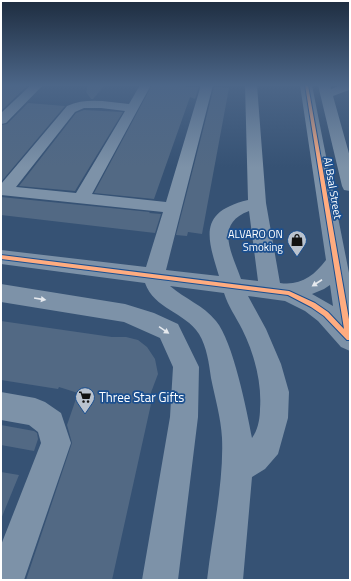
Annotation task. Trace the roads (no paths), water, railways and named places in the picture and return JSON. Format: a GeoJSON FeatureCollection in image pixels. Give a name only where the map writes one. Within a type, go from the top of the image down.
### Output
{"type":"FeatureCollection","features":[{"type":"Feature","properties":{"kind":"street"},"geometry":{"type":"LineString","coordinates":[[1,120],[9,112]]}},
{"type":"Feature","properties":{"kind":"street"},"geometry":{"type":"LineString","coordinates":[[3,190],[68,112]]}},
{"type":"Feature","properties":{"kind":"street"},"geometry":{"type":"LineString","coordinates":[[81,198],[130,112]]}},
{"type":"Feature","properties":{"kind":"street"},"geometry":{"type":"LineString","coordinates":[[200,112],[154,277],[158,288],[172,301],[194,314],[209,329],[218,353],[232,410],[236,436],[237,469],[225,580]]}},
{"type":"Feature","properties":{"kind":"street"},"geometry":{"type":"LineString","coordinates":[[252,112],[257,203],[280,292]]}},
{"type":"Feature","properties":{"kind":"street","name":"Al Bsal Street"},"geometry":{"type":"LineString","coordinates":[[309,112],[350,340]]}},
{"type":"Feature","properties":{"kind":"street","name":"Al Bsal Street"},"geometry":{"type":"LineString","coordinates":[[332,112],[346,154],[350,186]]}},
{"type":"Feature","properties":{"kind":"street"},"geometry":{"type":"LineString","coordinates":[[3,190],[173,208]]}},
{"type":"Feature","properties":{"kind":"street"},"geometry":{"type":"LineString","coordinates":[[237,469],[254,458],[267,443],[274,418],[274,392],[268,364],[254,329],[238,301],[218,239],[218,231],[225,218],[231,212],[257,203]]}},
{"type":"Feature","properties":{"kind":"street"},"geometry":{"type":"LineString","coordinates":[[1,257],[280,292],[313,304],[326,314],[350,340]]}},
{"type":"Feature","properties":{"kind":"street"},"geometry":{"type":"LineString","coordinates":[[280,292],[314,286],[325,278],[336,262]]}},
{"type":"Feature","properties":{"kind":"street"},"geometry":{"type":"LineString","coordinates":[[1,293],[125,313],[146,320],[169,332],[186,367],[184,417],[160,580]]}},
{"type":"Feature","properties":{"kind":"street"},"geometry":{"type":"LineString","coordinates":[[1,406],[35,412],[50,424],[56,443],[6,580]]}},
{"type":"Feature","properties":{"kind":"place","name":"ALVARO ON Smoking"},"geometry":{"type":"Point","coordinates":[297,257]}},
{"type":"Feature","properties":{"kind":"place","name":"Three Star Gifts"},"geometry":{"type":"Point","coordinates":[85,414]}}]}
